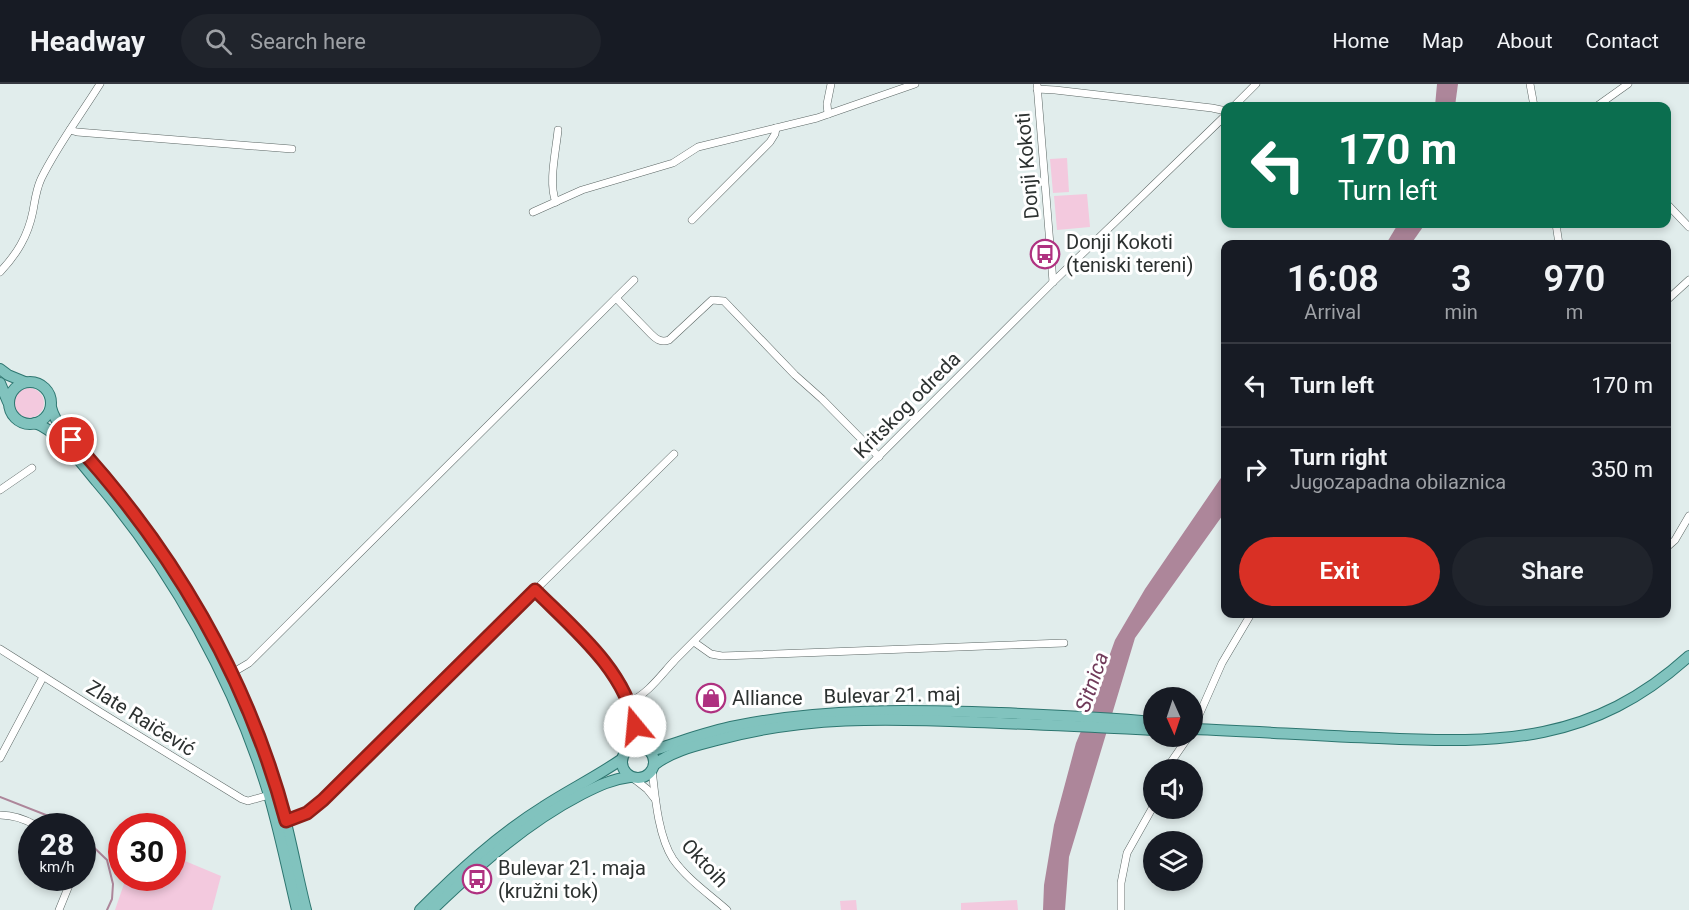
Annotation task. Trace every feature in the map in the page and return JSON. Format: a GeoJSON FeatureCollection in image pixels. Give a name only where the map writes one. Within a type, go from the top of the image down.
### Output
{"type":"FeatureCollection","features":[{"type":"Feature","properties":{"kind":"main road"},"geometry":{"type":"LineString","coordinates":[[0,369],[8,375],[25,382],[34,382],[45,388],[58,423],[105,476],[155,542],[204,619],[232,673],[264,753],[286,821],[306,910]]}},
{"type":"Feature","properties":{"kind":"main road"},"geometry":{"type":"LineString","coordinates":[[8,403],[13,390],[25,382]]}},
{"type":"Feature","properties":{"kind":"main road"},"geometry":{"type":"LineString","coordinates":[[0,383],[11,414],[25,423],[35,423],[52,432],[134,527],[210,650],[249,739],[269,795],[297,910]]}},
{"type":"Feature","properties":{"kind":"main road"},"geometry":{"type":"LineString","coordinates":[[35,423],[45,417],[51,406]]}},
{"type":"Feature","properties":{"kind":"main road"},"geometry":{"type":"LineString","coordinates":[[1203,731],[1420,740],[1478,740],[1524,736],[1568,726],[1618,706],[1660,681],[1689,656]]}},
{"type":"Feature","properties":{"kind":"main road","name":"Bulevar 21. maj"},"geometry":{"type":"LineString","coordinates":[[646,749],[657,749],[732,726],[829,713],[899,711],[1069,721]]}},
{"type":"Feature","properties":{"kind":"main road","name":"Bulevar 21. maj"},"geometry":{"type":"LineString","coordinates":[[653,767],[669,754],[736,735],[814,722],[893,718],[1069,721]]}},
{"type":"Feature","properties":{"kind":"main road"},"geometry":{"type":"LineString","coordinates":[[1069,721],[1143,722]]}},
{"type":"Feature","properties":{"kind":"main road"},"geometry":{"type":"LineString","coordinates":[[1119,723],[1143,728]]}},
{"type":"Feature","properties":{"kind":"main road"},"geometry":{"type":"LineString","coordinates":[[420,910],[473,860],[543,807],[597,776],[636,746],[646,749],[653,757],[653,767],[647,776],[617,778],[602,784],[536,822],[494,854],[432,910]]}},
{"type":"Feature","properties":{"kind":"main road"},"geometry":{"type":"LineString","coordinates":[[624,755],[623,770],[632,777]]}},
{"type":"Feature","properties":{"kind":"street"},"geometry":{"type":"LineString","coordinates":[[0,272],[20,248],[30,221],[39,183],[100,84]]}},
{"type":"Feature","properties":{"kind":"street"},"geometry":{"type":"LineString","coordinates":[[828,114],[827,104],[831,84]]}},
{"type":"Feature","properties":{"kind":"street"},"geometry":{"type":"LineString","coordinates":[[532,212],[582,190],[673,163],[698,147],[828,114],[915,84]]}},
{"type":"Feature","properties":{"kind":"street"},"geometry":{"type":"LineString","coordinates":[[1238,102],[1256,84]]}},
{"type":"Feature","properties":{"kind":"street"},"geometry":{"type":"LineString","coordinates":[[1530,84],[1533,102]]}},
{"type":"Feature","properties":{"kind":"street"},"geometry":{"type":"LineString","coordinates":[[1603,102],[1628,84]]}},
{"type":"Feature","properties":{"kind":"street"},"geometry":{"type":"LineString","coordinates":[[1037,87],[1212,108],[1221,111]]}},
{"type":"Feature","properties":{"kind":"street","name":"Donji Kokoti"},"geometry":{"type":"LineString","coordinates":[[1037,87],[1053,282]]}},
{"type":"Feature","properties":{"kind":"street","name":"Kritskog odreda"},"geometry":{"type":"LineString","coordinates":[[629,702],[644,694],[693,642],[1053,282],[1221,118]]}},
{"type":"Feature","properties":{"kind":"street"},"geometry":{"type":"LineString","coordinates":[[692,220],[770,142],[776,128]]}},
{"type":"Feature","properties":{"kind":"street"},"geometry":{"type":"LineString","coordinates":[[70,130],[292,149]]}},
{"type":"Feature","properties":{"kind":"street"},"geometry":{"type":"LineString","coordinates":[[556,202],[553,191],[558,130]]}},
{"type":"Feature","properties":{"kind":"street"},"geometry":{"type":"LineString","coordinates":[[1671,208],[1689,227]]}},
{"type":"Feature","properties":{"kind":"street"},"geometry":{"type":"LineString","coordinates":[[232,673],[249,663],[634,280]]}},
{"type":"Feature","properties":{"kind":"street"},"geometry":{"type":"LineString","coordinates":[[1671,297],[1689,281]]}},
{"type":"Feature","properties":{"kind":"street"},"geometry":{"type":"LineString","coordinates":[[616,298],[656,339],[664,342],[712,300],[724,301],[879,457]]}},
{"type":"Feature","properties":{"kind":"street"},"geometry":{"type":"LineString","coordinates":[[286,821],[307,813],[323,800],[674,454]]}},
{"type":"Feature","properties":{"kind":"street"},"geometry":{"type":"LineString","coordinates":[[0,490],[32,468]]}},
{"type":"Feature","properties":{"kind":"street"},"geometry":{"type":"LineString","coordinates":[[1671,544],[1689,516]]}},
{"type":"Feature","properties":{"kind":"street"},"geometry":{"type":"LineString","coordinates":[[535,590],[596,651],[611,672],[629,702],[635,726],[646,749]]}},
{"type":"Feature","properties":{"kind":"street"},"geometry":{"type":"LineString","coordinates":[[1203,706],[1218,671],[1248,618]]}},
{"type":"Feature","properties":{"kind":"street"},"geometry":{"type":"LineString","coordinates":[[693,642],[711,654],[722,656],[1064,643]]}},
{"type":"Feature","properties":{"kind":"street","name":"Zlate Raičević"},"geometry":{"type":"LineString","coordinates":[[0,649],[242,799],[248,801],[269,795]]}},
{"type":"Feature","properties":{"kind":"street"},"geometry":{"type":"LineString","coordinates":[[0,758],[43,677]]}},
{"type":"Feature","properties":{"kind":"street"},"geometry":{"type":"LineString","coordinates":[[624,755],[630,734],[635,726]]}},
{"type":"Feature","properties":{"kind":"street","name":"Oktoih"},"geometry":{"type":"LineString","coordinates":[[653,767],[665,841],[674,859],[727,910]]}},
{"type":"Feature","properties":{"kind":"street"},"geometry":{"type":"LineString","coordinates":[[632,777],[657,801]]}},
{"type":"Feature","properties":{"kind":"street"},"geometry":{"type":"LineString","coordinates":[[0,815],[18,817]]}},
{"type":"Feature","properties":{"kind":"street"},"geometry":{"type":"LineString","coordinates":[[1121,910],[1121,883],[1127,853],[1146,819]]}},
{"type":"Feature","properties":{"kind":"street"},"geometry":{"type":"LineString","coordinates":[[59,910],[67,891]]}},
{"type":"Feature","properties":{"kind":"shaded area"},"geometry":{"type":"Polygon","coordinates":[[[1437,84],[1458,84],[1456,102],[1435,102],[1437,84]]]}},
{"type":"Feature","properties":{"kind":"shaded area"},"geometry":{"type":"Polygon","coordinates":[[[1067,158],[1069,192],[1053,193],[1050,159],[1067,158]]]}},
{"type":"Feature","properties":{"kind":"shaded area"},"geometry":{"type":"Polygon","coordinates":[[[1087,194],[1090,227],[1057,230],[1054,196],[1087,194]]]}},
{"type":"Feature","properties":{"kind":"shaded area"},"geometry":{"type":"Polygon","coordinates":[[[1396,228],[1422,228],[1414,240],[1388,240],[1396,228]]]}},
{"type":"Feature","properties":{"kind":"shaded area"},"geometry":{"type":"Polygon","coordinates":[[[29,388],[40,392],[44,403],[40,414],[29,418],[18,414],[14,403],[18,392],[29,388]]]}},
{"type":"Feature","properties":{"kind":"shaded area"},"geometry":{"type":"Polygon","coordinates":[[[1221,478],[1221,518],[1135,638],[1069,857],[1065,910],[1043,910],[1044,885],[1054,825],[1076,743],[1115,640],[1145,589],[1221,478]]]}},
{"type":"Feature","properties":{"kind":"shaded area"},"geometry":{"type":"Polygon","coordinates":[[[186,861],[221,876],[212,910],[115,910],[122,891],[186,891],[186,861]]]}},
{"type":"Feature","properties":{"kind":"shaded area"},"geometry":{"type":"Polygon","coordinates":[[[856,900],[857,910],[841,910],[840,901],[856,900]]]}},
{"type":"Feature","properties":{"kind":"shaded area"},"geometry":{"type":"Polygon","coordinates":[[[1017,900],[1018,910],[961,910],[961,903],[1017,900]]]}},
{"type":"Feature","properties":{"kind":"waterway"},"geometry":{"type":"LineString","coordinates":[[0,797],[41,813]]}},
{"type":"Feature","properties":{"kind":"waterway"},"geometry":{"type":"LineString","coordinates":[[96,849],[107,860],[113,884],[112,899],[107,910]]}},
{"type":"Feature","properties":{"kind":"place","name":"Donji Kokoti (teniski tereni)"},"geometry":{"type":"Point","coordinates":[1045,254]}},
{"type":"Feature","properties":{"kind":"place","name":"Alliance"},"geometry":{"type":"Point","coordinates":[711,698]}},
{"type":"Feature","properties":{"kind":"place","name":"Bulevar 21. maja (kružni tok)"},"geometry":{"type":"Point","coordinates":[477,879]}},
{"type":"Feature","properties":{"kind":"route"},"geometry":{"type":"LineString","coordinates":[[72,440],[105,476],[150,534],[184,585],[214,638],[250,716],[286,821],[315,808],[535,590],[596,651],[629,702],[635,726]]}},
{"type":"Feature","properties":{"kind":"water label","name":"Sitnica"},"geometry":{"type":"Point","coordinates":[1092,682]}}]}
